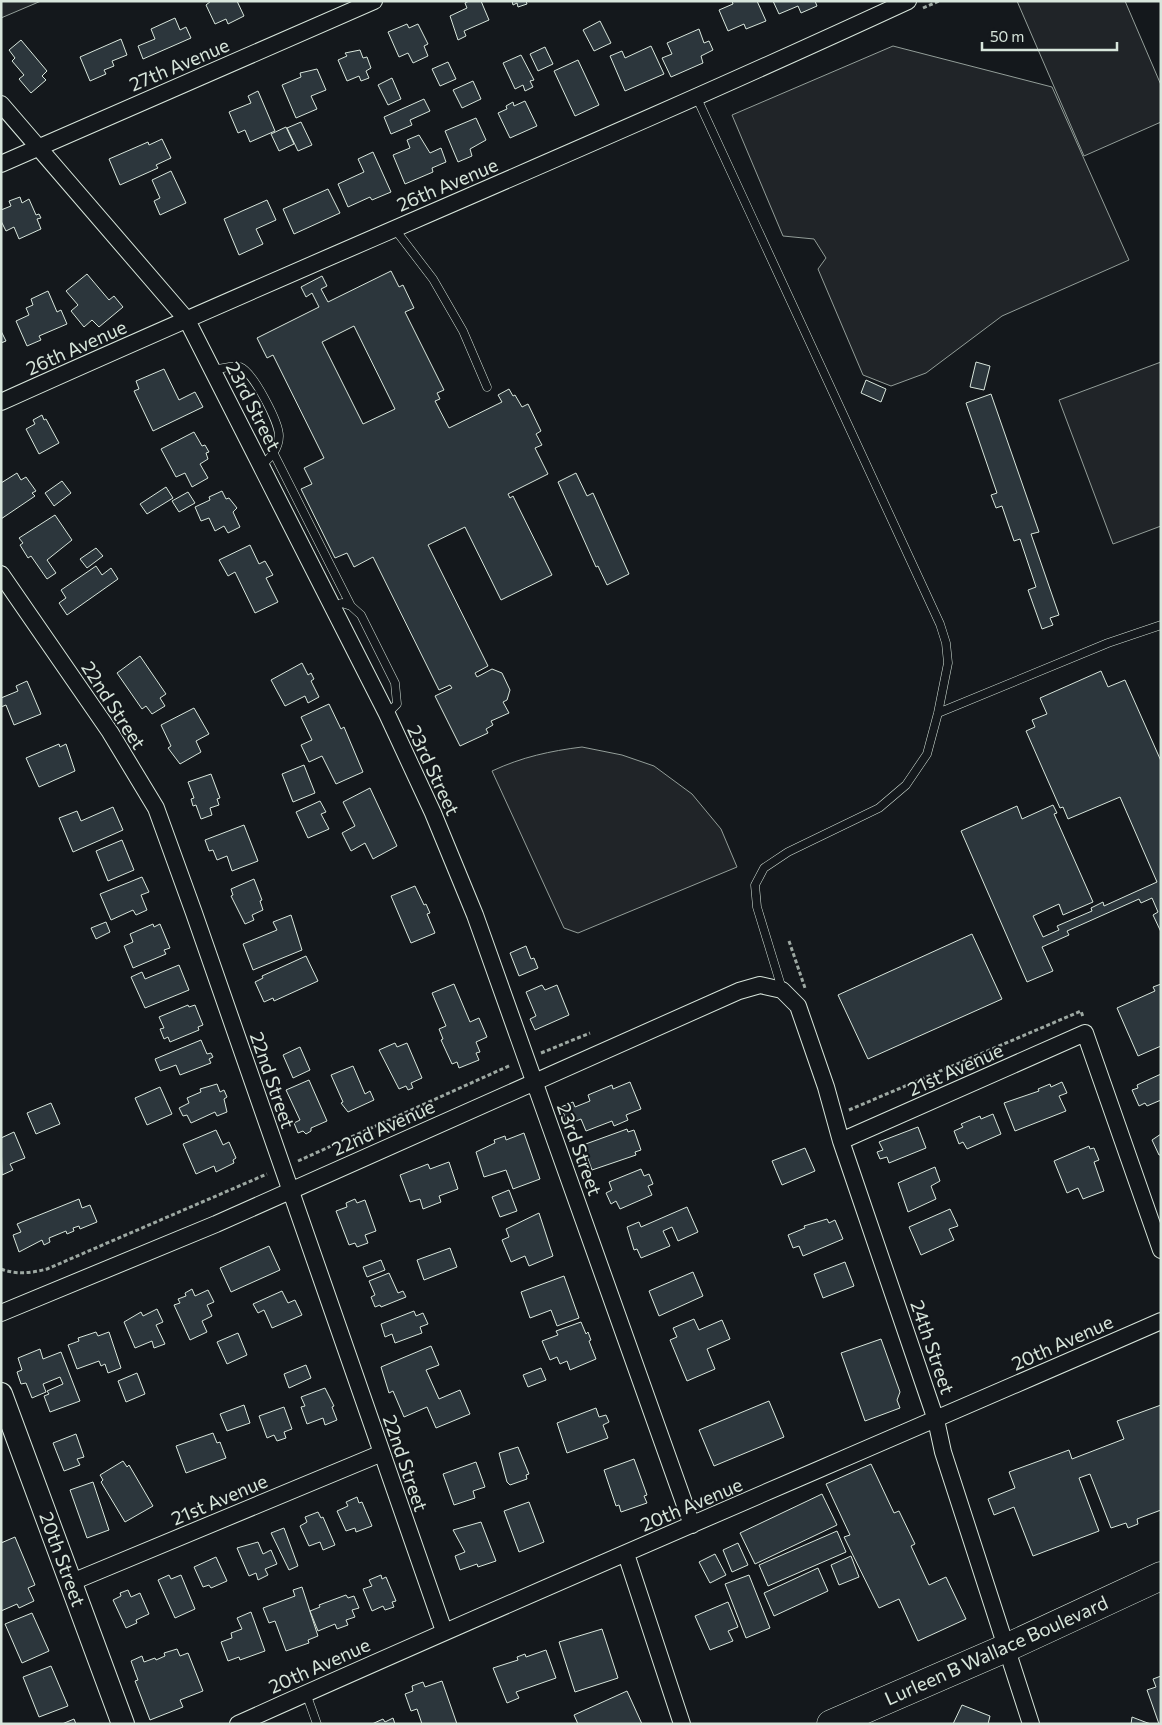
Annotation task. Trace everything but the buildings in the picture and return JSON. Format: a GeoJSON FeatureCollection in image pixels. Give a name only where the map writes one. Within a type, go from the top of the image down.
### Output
{"type":"FeatureCollection","features":[{"type":"Feature","properties":{"kind":"highway","name":"Lurleen B Wallace Boulevard"},"geometry":{"type":"LineString","coordinates":[[830,1724],[1006,1648],[1161,1576]]}},
{"type":"Feature","properties":{"kind":"street","name":"27th Avenue"},"geometry":{"type":"LineString","coordinates":[[1,164],[374,1]]}},
{"type":"Feature","properties":{"kind":"street","name":"26th Avenue"},"geometry":{"type":"LineString","coordinates":[[1,402],[394,228],[483,191],[908,1]]}},
{"type":"Feature","properties":{"kind":"street","name":"23rd Street"},"geometry":{"type":"LineString","coordinates":[[1,104],[186,320],[262,465],[387,714],[433,813],[475,915],[692,1525]]}},
{"type":"Feature","properties":{"kind":"street","name":"22nd Street"},"geometry":{"type":"LineString","coordinates":[[1,574],[110,732],[156,808],[444,1631]]}},
{"type":"Feature","properties":{"kind":"street","name":"22nd Avenue"},"geometry":{"type":"LineString","coordinates":[[1,1313],[290,1191],[739,991],[760,985],[782,990]]}},
{"type":"Feature","properties":{"kind":"street","name":"24th Street"},"geometry":{"type":"LineString","coordinates":[[782,990],[798,1006],[806,1026],[841,1141],[936,1420],[943,1452],[1031,1724]]}},
{"type":"Feature","properties":{"kind":"street","name":"21st Avenue"},"geometry":{"type":"LineString","coordinates":[[841,1141],[1085,1033],[1161,1250]]}},
{"type":"Feature","properties":{"kind":"street","name":"20th Avenue"},"geometry":{"type":"LineString","coordinates":[[238,1724],[444,1631],[936,1420],[1161,1321]]}},
{"type":"Feature","properties":{"kind":"street","name":"20th Street"},"geometry":{"type":"LineString","coordinates":[[1,1394],[123,1724]]}},
{"type":"Feature","properties":{"kind":"street","name":"21st Avenue"},"geometry":{"type":"LineString","coordinates":[[72,1582],[382,1453]]}},
{"type":"Feature","properties":{"kind":"street"},"geometry":{"type":"LineString","coordinates":[[626,1554],[682,1724]]}},
{"type":"Feature","properties":{"kind":"lane"},"geometry":{"type":"LineString","coordinates":[[696,96],[940,624],[946,643],[948,663],[927,754],[906,785],[879,808],[788,852],[764,868],[754,885],[756,907],[782,990]]}},
{"type":"Feature","properties":{"kind":"lane"},"geometry":{"type":"LineString","coordinates":[[394,228],[437,286],[463,331],[487,387]]}},
{"type":"Feature","properties":{"kind":"lane"},"geometry":{"type":"LineString","coordinates":[[213,370],[237,366],[247,370],[254,378],[280,437],[274,454],[262,465]]}},
{"type":"Feature","properties":{"kind":"lane"},"geometry":{"type":"LineString","coordinates":[[274,454],[351,606],[361,615],[395,683],[397,704],[387,714]]}},
{"type":"Feature","properties":{"kind":"lane"},"geometry":{"type":"LineString","coordinates":[[333,607],[342,603],[351,606]]}},
{"type":"Feature","properties":{"kind":"lane"},"geometry":{"type":"LineString","coordinates":[[938,712],[1108,643],[1161,625]]}},
{"type":"Feature","properties":{"kind":"lane"},"geometry":{"type":"LineString","coordinates":[[306,1693],[317,1724]]}},
{"type":"Feature","properties":{"kind":"path"},"geometry":{"type":"LineString","coordinates":[[541,1053],[590,1032]]}},
{"type":"Feature","properties":{"kind":"path"},"geometry":{"type":"LineString","coordinates":[[1,1269],[12,1273],[31,1273],[47,1269],[282,1168],[517,1063]]}},
{"type":"Feature","properties":{"kind":"shaded area"},"geometry":{"type":"Polygon","coordinates":[[[1,1],[41,1],[1,18],[1,1]]]}},
{"type":"Feature","properties":{"kind":"shaded area"},"geometry":{"type":"Polygon","coordinates":[[[1017,1],[1125,1],[1161,85],[1161,122],[1084,156],[1017,1]]]}},
{"type":"Feature","properties":{"kind":"shaded area"},"geometry":{"type":"Polygon","coordinates":[[[893,46],[1052,87],[1129,260],[1002,316],[926,373],[891,386],[863,375],[818,269],[826,258],[814,239],[783,236],[732,115],[893,46]]]}},
{"type":"Feature","properties":{"kind":"shaded area"},"geometry":{"type":"Polygon","coordinates":[[[1161,362],[1161,526],[1113,544],[1059,400],[1161,362]]]}},
{"type":"Feature","properties":{"kind":"shaded area"},"geometry":{"type":"Polygon","coordinates":[[[582,747],[622,755],[654,766],[692,794],[721,829],[737,867],[578,933],[564,928],[492,771],[536,755],[582,747]]]}}]}
